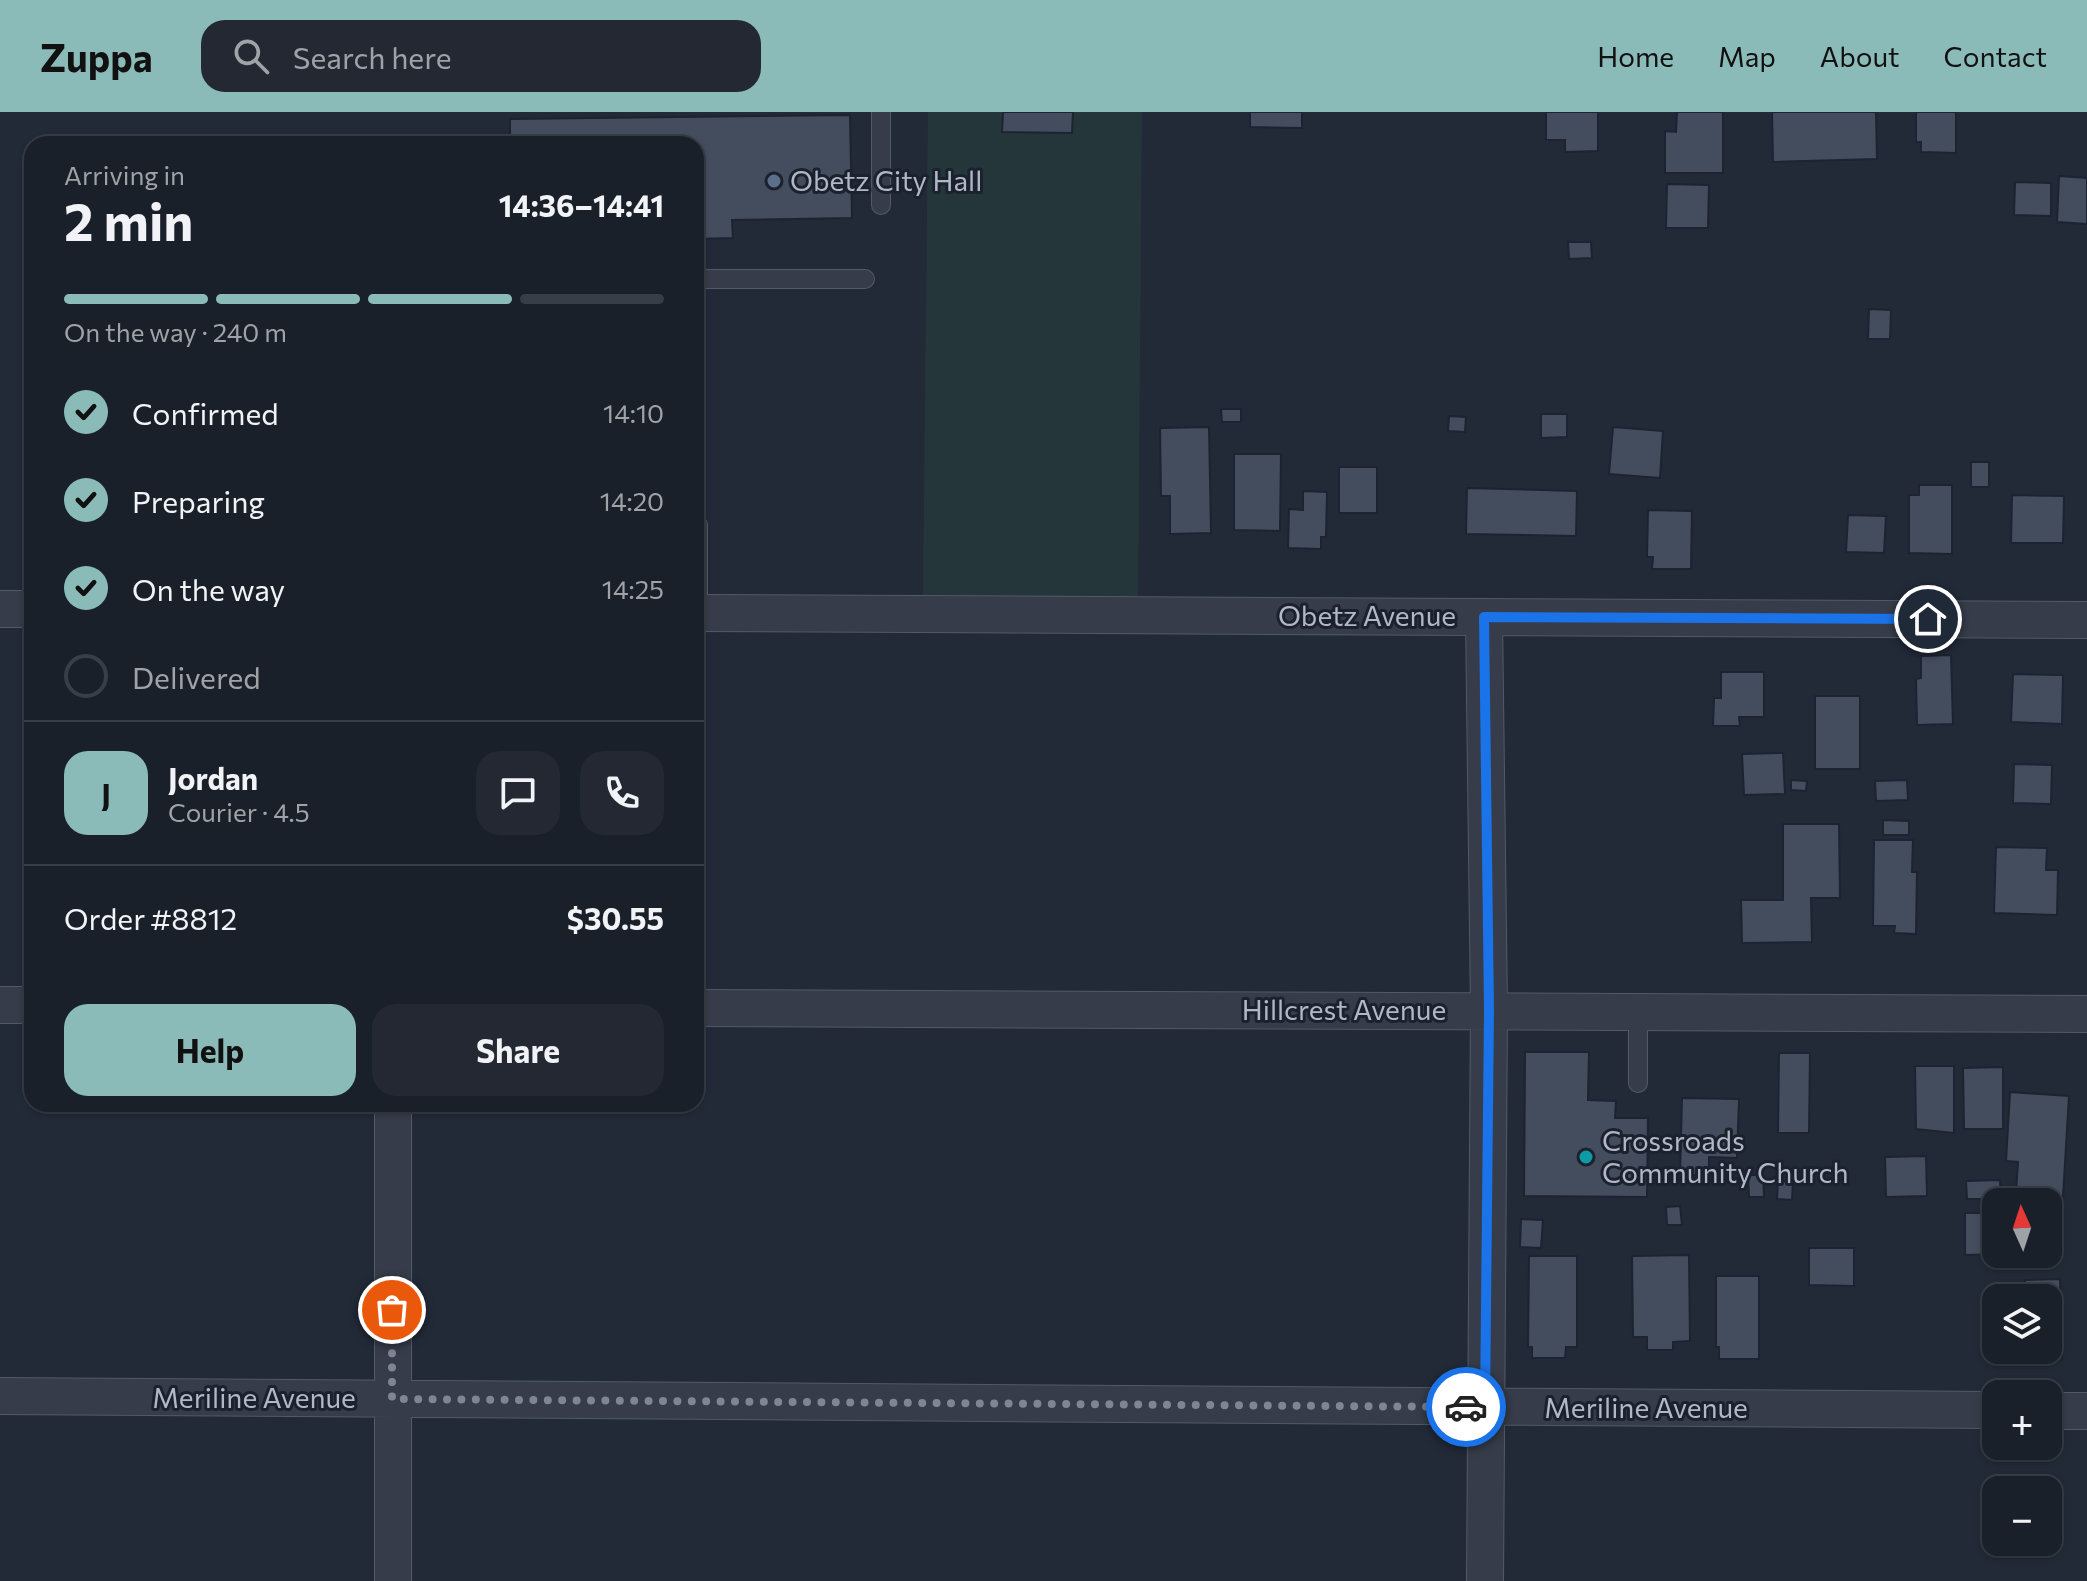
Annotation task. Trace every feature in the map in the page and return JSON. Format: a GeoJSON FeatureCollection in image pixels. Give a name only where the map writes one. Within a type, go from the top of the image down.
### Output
{"type":"FeatureCollection","features":[{"type":"Feature","properties":{"kind":"street"},"geometry":{"type":"LineString","coordinates":[[0,609],[24,609]]}},
{"type":"Feature","properties":{"kind":"street","name":"Obetz Avenue"},"geometry":{"type":"LineString","coordinates":[[704,613],[2087,620]]}},
{"type":"Feature","properties":{"kind":"street"},"geometry":{"type":"LineString","coordinates":[[1484,617],[1489,1010],[1485,1581]]}},
{"type":"Feature","properties":{"kind":"street"},"geometry":{"type":"LineString","coordinates":[[0,1005],[24,1005]]}},
{"type":"Feature","properties":{"kind":"street","name":"Hillcrest Avenue"},"geometry":{"type":"LineString","coordinates":[[704,1008],[2087,1014]]}},
{"type":"Feature","properties":{"kind":"street"},"geometry":{"type":"LineString","coordinates":[[393,1112],[393,1581]]}},
{"type":"Feature","properties":{"kind":"street","name":"Meriline Avenue"},"geometry":{"type":"LineString","coordinates":[[0,1396],[1982,1410]]}},
{"type":"Feature","properties":{"kind":"street"},"geometry":{"type":"LineString","coordinates":[[2062,1411],[2087,1411]]}},
{"type":"Feature","properties":{"kind":"lane"},"geometry":{"type":"LineString","coordinates":[[881,112],[881,205]]}},
{"type":"Feature","properties":{"kind":"lane"},"geometry":{"type":"LineString","coordinates":[[704,279],[865,279]]}},
{"type":"Feature","properties":{"kind":"lane"},"geometry":{"type":"LineString","coordinates":[[1638,1012],[1638,1083]]}},
{"type":"Feature","properties":{"kind":"shaded area"},"geometry":{"type":"Polygon","coordinates":[[[928,112],[1142,112],[1138,598],[923,596],[928,112]]]}},
{"type":"Feature","properties":{"kind":"building"},"geometry":{"type":"Polygon","coordinates":[[[1003,112],[1073,112],[1072,133],[1002,132],[1003,112]]]}},
{"type":"Feature","properties":{"kind":"building"},"geometry":{"type":"Polygon","coordinates":[[[1250,112],[1302,112],[1302,128],[1250,127],[1250,112]]]}},
{"type":"Feature","properties":{"kind":"building"},"geometry":{"type":"Polygon","coordinates":[[[1546,112],[1598,112],[1598,151],[1565,152],[1565,140],[1546,140],[1546,112]]]}},
{"type":"Feature","properties":{"kind":"building"},"geometry":{"type":"Polygon","coordinates":[[[1677,112],[1723,112],[1723,173],[1665,173],[1665,131],[1676,132],[1677,112]]]}},
{"type":"Feature","properties":{"kind":"building"},"geometry":{"type":"Polygon","coordinates":[[[1772,112],[1876,112],[1877,159],[1773,162],[1772,112]]]}},
{"type":"Feature","properties":{"kind":"building"},"geometry":{"type":"Polygon","coordinates":[[[1916,112],[1956,112],[1956,153],[1921,152],[1921,142],[1916,142],[1916,112]]]}},
{"type":"Feature","properties":{"kind":"building","name":"Obetz City Hall"},"geometry":{"type":"Polygon","coordinates":[[[850,115],[852,218],[732,220],[733,238],[704,239],[704,136],[510,136],[510,119],[850,115]]]}},
{"type":"Feature","properties":{"kind":"building"},"geometry":{"type":"Polygon","coordinates":[[[2059,176],[2087,178],[2087,224],[2057,222],[2059,176]]]}},
{"type":"Feature","properties":{"kind":"building"},"geometry":{"type":"Polygon","coordinates":[[[2015,182],[2051,183],[2051,216],[2014,215],[2015,182]]]}},
{"type":"Feature","properties":{"kind":"building"},"geometry":{"type":"Polygon","coordinates":[[[1667,184],[1709,185],[1708,228],[1666,228],[1667,184]]]}},
{"type":"Feature","properties":{"kind":"building"},"geometry":{"type":"Polygon","coordinates":[[[1568,242],[1591,242],[1592,258],[1569,259],[1568,242]]]}},
{"type":"Feature","properties":{"kind":"building"},"geometry":{"type":"Polygon","coordinates":[[[1869,309],[1891,310],[1890,339],[1868,339],[1869,309]]]}},
{"type":"Feature","properties":{"kind":"building"},"geometry":{"type":"Polygon","coordinates":[[[1221,409],[1241,409],[1241,422],[1222,422],[1221,409]]]}},
{"type":"Feature","properties":{"kind":"building"},"geometry":{"type":"Polygon","coordinates":[[[1541,414],[1567,414],[1567,437],[1541,438],[1541,414]]]}},
{"type":"Feature","properties":{"kind":"building"},"geometry":{"type":"Polygon","coordinates":[[[1449,416],[1466,417],[1465,432],[1448,431],[1449,416]]]}},
{"type":"Feature","properties":{"kind":"building"},"geometry":{"type":"Polygon","coordinates":[[[1209,427],[1211,533],[1170,534],[1170,496],[1161,496],[1160,428],[1209,427]]]}},
{"type":"Feature","properties":{"kind":"building"},"geometry":{"type":"Polygon","coordinates":[[[1613,427],[1663,431],[1660,478],[1609,474],[1613,427]]]}},
{"type":"Feature","properties":{"kind":"building"},"geometry":{"type":"Polygon","coordinates":[[[1234,454],[1281,454],[1280,531],[1234,530],[1234,454]]]}},
{"type":"Feature","properties":{"kind":"building"},"geometry":{"type":"Polygon","coordinates":[[[1971,462],[1989,462],[1989,487],[1971,487],[1971,462]]]}},
{"type":"Feature","properties":{"kind":"building"},"geometry":{"type":"Polygon","coordinates":[[[1339,467],[1377,467],[1377,513],[1339,513],[1339,467]]]}},
{"type":"Feature","properties":{"kind":"building"},"geometry":{"type":"Polygon","coordinates":[[[1919,485],[1952,485],[1952,554],[1909,553],[1909,495],[1919,495],[1919,485]]]}},
{"type":"Feature","properties":{"kind":"building"},"geometry":{"type":"Polygon","coordinates":[[[1467,488],[1577,491],[1576,536],[1466,534],[1467,488]]]}},
{"type":"Feature","properties":{"kind":"building"},"geometry":{"type":"Polygon","coordinates":[[[1303,491],[1327,492],[1326,537],[1321,537],[1321,549],[1288,548],[1289,509],[1303,510],[1303,491]]]}},
{"type":"Feature","properties":{"kind":"building"},"geometry":{"type":"Polygon","coordinates":[[[2012,495],[2064,496],[2063,543],[2011,543],[2012,495]]]}},
{"type":"Feature","properties":{"kind":"building"},"geometry":{"type":"Polygon","coordinates":[[[1648,510],[1692,511],[1691,569],[1652,569],[1653,557],[1647,557],[1648,510]]]}},
{"type":"Feature","properties":{"kind":"building"},"geometry":{"type":"Polygon","coordinates":[[[1848,515],[1886,516],[1884,553],[1846,552],[1848,515]]]}},
{"type":"Feature","properties":{"kind":"building"},"geometry":{"type":"Polygon","coordinates":[[[1951,655],[1953,724],[1917,725],[1916,679],[1921,678],[1921,656],[1951,655]]]}},
{"type":"Feature","properties":{"kind":"building"},"geometry":{"type":"Polygon","coordinates":[[[1721,672],[1764,672],[1764,717],[1739,717],[1740,726],[1713,726],[1714,698],[1721,698],[1721,672]]]}},
{"type":"Feature","properties":{"kind":"building"},"geometry":{"type":"Polygon","coordinates":[[[2013,674],[2063,675],[2062,724],[2011,722],[2013,674]]]}},
{"type":"Feature","properties":{"kind":"building"},"geometry":{"type":"Polygon","coordinates":[[[1815,696],[1860,696],[1860,769],[1815,769],[1815,696]]]}},
{"type":"Feature","properties":{"kind":"building"},"geometry":{"type":"Polygon","coordinates":[[[1783,753],[1785,794],[1744,795],[1742,754],[1783,753]]]}},
{"type":"Feature","properties":{"kind":"building"},"geometry":{"type":"Polygon","coordinates":[[[2014,764],[2052,765],[2051,804],[2013,803],[2014,764]]]}},
{"type":"Feature","properties":{"kind":"building"},"geometry":{"type":"Polygon","coordinates":[[[1791,780],[1807,781],[1806,791],[1791,790],[1791,780]]]}},
{"type":"Feature","properties":{"kind":"building"},"geometry":{"type":"Polygon","coordinates":[[[1907,780],[1908,800],[1876,801],[1875,781],[1907,780]]]}},
{"type":"Feature","properties":{"kind":"building"},"geometry":{"type":"Polygon","coordinates":[[[1883,820],[1909,821],[1909,835],[1883,835],[1883,820]]]}},
{"type":"Feature","properties":{"kind":"building"},"geometry":{"type":"Polygon","coordinates":[[[1783,824],[1839,824],[1840,898],[1811,898],[1812,942],[1742,943],[1741,900],[1783,900],[1783,824]]]}},
{"type":"Feature","properties":{"kind":"building"},"geometry":{"type":"Polygon","coordinates":[[[1874,840],[1913,840],[1912,872],[1917,872],[1916,934],[1894,933],[1895,926],[1873,926],[1874,840]]]}},
{"type":"Feature","properties":{"kind":"building"},"geometry":{"type":"Polygon","coordinates":[[[1996,847],[2047,848],[2046,870],[2058,870],[2057,915],[1994,913],[1996,847]]]}},
{"type":"Feature","properties":{"kind":"building","name":"Crossroads Community Church"},"geometry":{"type":"Polygon","coordinates":[[[1525,1052],[1589,1052],[1588,1100],[1616,1101],[1615,1118],[1648,1118],[1647,1197],[1524,1196],[1525,1052]]]}},
{"type":"Feature","properties":{"kind":"building"},"geometry":{"type":"Polygon","coordinates":[[[1779,1053],[1810,1053],[1809,1133],[1778,1133],[1779,1053]]]}},
{"type":"Feature","properties":{"kind":"building"},"geometry":{"type":"Polygon","coordinates":[[[1915,1066],[1954,1066],[1954,1133],[1916,1129],[1915,1066]]]}},
{"type":"Feature","properties":{"kind":"building"},"geometry":{"type":"Polygon","coordinates":[[[2003,1067],[2003,1129],[1964,1129],[1963,1068],[2003,1067]]]}},
{"type":"Feature","properties":{"kind":"building"},"geometry":{"type":"Polygon","coordinates":[[[2010,1092],[2069,1096],[2063,1197],[2062,1188],[2016,1188],[2018,1162],[2006,1161],[2010,1092]]]}},
{"type":"Feature","properties":{"kind":"building"},"geometry":{"type":"Polygon","coordinates":[[[1682,1098],[1739,1099],[1737,1158],[1709,1157],[1709,1175],[1680,1175],[1682,1098]]]}},
{"type":"Feature","properties":{"kind":"building"},"geometry":{"type":"Polygon","coordinates":[[[1926,1156],[1927,1196],[1886,1197],[1885,1157],[1926,1156]]]}},
{"type":"Feature","properties":{"kind":"building"},"geometry":{"type":"Polygon","coordinates":[[[1748,1175],[1763,1175],[1764,1197],[1749,1197],[1748,1175]]]}},
{"type":"Feature","properties":{"kind":"building"},"geometry":{"type":"Polygon","coordinates":[[[2000,1180],[2000,1188],[1982,1188],[1982,1199],[1967,1199],[1966,1181],[2000,1180]]]}},
{"type":"Feature","properties":{"kind":"building"},"geometry":{"type":"Polygon","coordinates":[[[1778,1181],[1793,1182],[1792,1200],[1777,1199],[1778,1181]]]}},
{"type":"Feature","properties":{"kind":"building"},"geometry":{"type":"Polygon","coordinates":[[[1680,1206],[1682,1225],[1667,1225],[1666,1207],[1680,1206]]]}},
{"type":"Feature","properties":{"kind":"building"},"geometry":{"type":"Polygon","coordinates":[[[1965,1213],[1982,1213],[1982,1255],[1965,1255],[1965,1213]]]}},
{"type":"Feature","properties":{"kind":"building"},"geometry":{"type":"Polygon","coordinates":[[[1521,1219],[1543,1220],[1541,1248],[1520,1247],[1521,1219]]]}},
{"type":"Feature","properties":{"kind":"building"},"geometry":{"type":"Polygon","coordinates":[[[1809,1248],[1854,1248],[1854,1286],[1809,1285],[1809,1248]]]}},
{"type":"Feature","properties":{"kind":"building"},"geometry":{"type":"Polygon","coordinates":[[[1689,1255],[1690,1341],[1673,1342],[1673,1350],[1647,1350],[1647,1337],[1633,1337],[1632,1256],[1689,1255]]]}},
{"type":"Feature","properties":{"kind":"building"},"geometry":{"type":"Polygon","coordinates":[[[1529,1256],[1577,1256],[1577,1347],[1566,1347],[1565,1358],[1532,1358],[1532,1347],[1528,1347],[1529,1256]]]}},
{"type":"Feature","properties":{"kind":"building"},"geometry":{"type":"Polygon","coordinates":[[[1716,1276],[1759,1276],[1759,1359],[1719,1359],[1719,1347],[1716,1347],[1716,1276]]]}},
{"type":"Feature","properties":{"kind":"building"},"geometry":{"type":"Polygon","coordinates":[[[2060,1279],[2060,1284],[2025,1284],[2025,1280],[2060,1279]]]}},
{"type":"Feature","properties":{"kind":"way so far"},"geometry":{"type":"LineString","coordinates":[[392,1310],[392,1399],[1466,1407]]}},
{"type":"Feature","properties":{"kind":"place","name":"Obetz City Hall"},"geometry":{"type":"Point","coordinates":[774,181]}},
{"type":"Feature","properties":{"kind":"place","name":"Crossroads Community Church"},"geometry":{"type":"Point","coordinates":[1586,1157]}},
{"type":"Feature","properties":{"kind":"route"},"geometry":{"type":"LineString","coordinates":[[1466,1407],[1485,1407],[1489,1010],[1484,617],[1928,619]]}}]}
